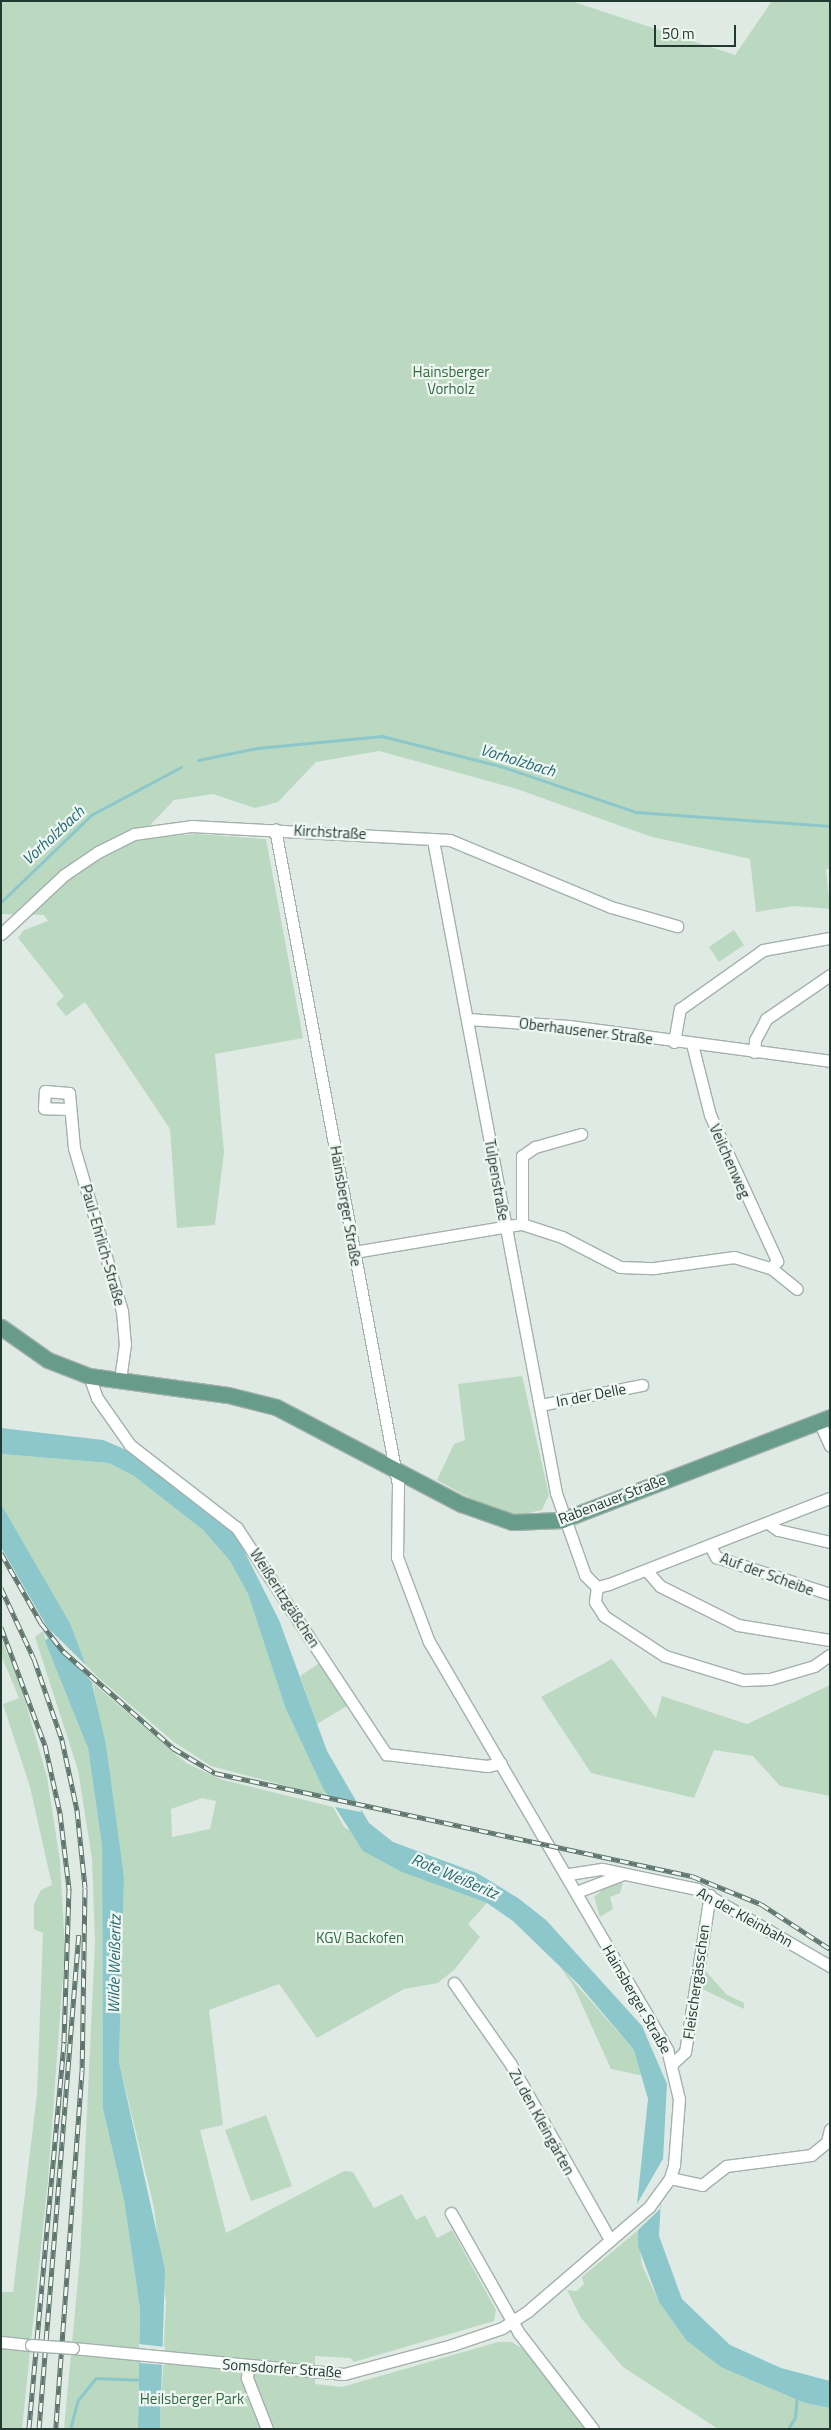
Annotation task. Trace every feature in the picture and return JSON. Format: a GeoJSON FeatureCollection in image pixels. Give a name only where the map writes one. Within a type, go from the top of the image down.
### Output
{"type":"FeatureCollection","features":[{"type":"Feature","properties":{"kind":"main road","name":"Rabenauer Straße"},"geometry":{"type":"LineString","coordinates":[[1,1327],[48,1360],[89,1376],[252,1399],[308,1421],[395,1469],[492,1517],[534,1524],[562,1520],[824,1419]]}},
{"type":"Feature","properties":{"kind":"street","name":"Kirchstraße"},"geometry":{"type":"LineString","coordinates":[[1,934],[64,875],[134,834],[163,827],[275,829],[424,836],[433,840],[464,843],[611,907],[677,926]]}},
{"type":"Feature","properties":{"kind":"street","name":"Hainsberger Straße"},"geometry":{"type":"LineString","coordinates":[[275,829],[395,1469],[397,1557],[429,1642],[569,1874],[673,2063],[679,2125],[670,2178],[662,2191],[636,2219],[513,2322]]}},
{"type":"Feature","properties":{"kind":"street","name":"Tulpenstraße"},"geometry":{"type":"LineString","coordinates":[[433,840],[562,1520]]}},
{"type":"Feature","properties":{"kind":"street","name":"Oberhausener Straße"},"geometry":{"type":"LineString","coordinates":[[674,1042],[680,1009],[763,950],[830,938]]}},
{"type":"Feature","properties":{"kind":"street"},"geometry":{"type":"LineString","coordinates":[[754,1052],[755,1040],[766,1019],[830,975]]}},
{"type":"Feature","properties":{"kind":"street","name":"Oberhausener Straße"},"geometry":{"type":"LineString","coordinates":[[468,1019],[569,1026],[674,1042],[830,1061]]}},
{"type":"Feature","properties":{"kind":"street","name":"Veilchenweg"},"geometry":{"type":"LineString","coordinates":[[692,1044],[710,1115],[777,1261],[770,1268]]}},
{"type":"Feature","properties":{"kind":"street","name":"Paul-Ehrlich-Straße"},"geometry":{"type":"LineString","coordinates":[[68,1109],[122,1311],[125,1344],[120,1381]]}},
{"type":"Feature","properties":{"kind":"street"},"geometry":{"type":"LineString","coordinates":[[522,1224],[522,1156],[526,1150],[581,1134]]}},
{"type":"Feature","properties":{"kind":"street"},"geometry":{"type":"LineString","coordinates":[[354,1252],[505,1224],[522,1224],[562,1237],[620,1267],[654,1268],[723,1256],[770,1268],[797,1289]]}},
{"type":"Feature","properties":{"kind":"street","name":"Weißeritzgäßchen"},"geometry":{"type":"LineString","coordinates":[[89,1376],[97,1398],[130,1445],[237,1528],[386,1754],[487,1766],[501,1763]]}},
{"type":"Feature","properties":{"kind":"street","name":"In der Delle"},"geometry":{"type":"LineString","coordinates":[[540,1406],[642,1385]]}},
{"type":"Feature","properties":{"kind":"street"},"geometry":{"type":"LineString","coordinates":[[824,1419],[830,1446]]}},
{"type":"Feature","properties":{"kind":"street","name":"Auf der Scheibe"},"geometry":{"type":"LineString","coordinates":[[597,1587],[647,1571],[830,1498]]}},
{"type":"Feature","properties":{"kind":"street"},"geometry":{"type":"LineString","coordinates":[[562,1520],[584,1575],[597,1587],[595,1602],[604,1616],[665,1656],[743,1680],[770,1679],[814,1666],[830,1655]]}},
{"type":"Feature","properties":{"kind":"street"},"geometry":{"type":"LineString","coordinates":[[768,1523],[778,1530],[830,1542]]}},
{"type":"Feature","properties":{"kind":"street","name":"Auf der Scheibe"},"geometry":{"type":"LineString","coordinates":[[710,1546],[716,1557],[830,1594]]}},
{"type":"Feature","properties":{"kind":"street"},"geometry":{"type":"LineString","coordinates":[[647,1571],[660,1586],[738,1625],[830,1640]]}},
{"type":"Feature","properties":{"kind":"street","name":"An der Kleinbahn"},"geometry":{"type":"LineString","coordinates":[[569,1874],[584,1868],[625,1874],[710,1895],[830,1966]]}},
{"type":"Feature","properties":{"kind":"street"},"geometry":{"type":"LineString","coordinates":[[579,1892],[625,1874]]}},
{"type":"Feature","properties":{"kind":"street","name":"Fleischergässchen"},"geometry":{"type":"LineString","coordinates":[[673,2063],[685,2052],[710,1895]]}},
{"type":"Feature","properties":{"kind":"street","name":"Zu den Kleingärten"},"geometry":{"type":"LineString","coordinates":[[454,1983],[510,2063],[610,2240]]}},
{"type":"Feature","properties":{"kind":"street"},"geometry":{"type":"LineString","coordinates":[[670,2178],[702,2185],[726,2166],[811,2155],[827,2142],[830,2130]]}},
{"type":"Feature","properties":{"kind":"street"},"geometry":{"type":"LineString","coordinates":[[451,2214],[513,2322],[593,2429]]}},
{"type":"Feature","properties":{"kind":"street","name":"Somsdorfer Straße"},"geometry":{"type":"LineString","coordinates":[[1,2342],[248,2367],[361,2372],[513,2322]]}},
{"type":"Feature","properties":{"kind":"street"},"geometry":{"type":"LineString","coordinates":[[248,2367],[247,2378],[267,2429]]}},
{"type":"Feature","properties":{"kind":"green space","name":"Hainsberger Vorholz"},"geometry":{"type":"Polygon","coordinates":[[[1,1],[571,1],[735,55],[772,1],[830,1],[830,869],[826,869],[830,909],[794,906],[756,912],[750,859],[649,836],[514,788],[379,751],[316,762],[278,802],[255,808],[213,794],[174,800],[137,839],[197,834],[266,839],[303,1038],[215,1054],[224,1152],[215,1225],[177,1228],[170,1129],[85,1002],[66,1016],[56,1004],[64,996],[18,938],[24,930],[48,921],[44,915],[1,914],[1,1]]]}},
{"type":"Feature","properties":{"kind":"green space"},"geometry":{"type":"Polygon","coordinates":[[[734,930],[744,945],[719,962],[709,947],[734,930]]]}},
{"type":"Feature","properties":{"kind":"green space"},"geometry":{"type":"Polygon","coordinates":[[[522,1376],[549,1495],[542,1510],[519,1515],[484,1506],[437,1480],[454,1444],[465,1440],[458,1384],[522,1376]]]}},
{"type":"Feature","properties":{"kind":"green space"},"geometry":{"type":"Polygon","coordinates":[[[1,1454],[109,1463],[134,1476],[203,1530],[230,1561],[248,1594],[285,1707],[328,1797],[211,1766],[174,1742],[87,1668],[70,1623],[1,1504],[1,1454]]]}},
{"type":"Feature","properties":{"kind":"green space"},"geometry":{"type":"Polygon","coordinates":[[[43,1631],[88,1748],[102,1846],[103,2109],[124,2200],[140,2309],[138,2429],[64,2429],[80,2258],[95,1943],[92,1859],[78,1770],[35,1637],[43,1631]]]}},
{"type":"Feature","properties":{"kind":"green space"},"geometry":{"type":"Polygon","coordinates":[[[1,1638],[22,1690],[47,1777],[60,1861],[65,1948],[48,2180],[22,2429],[1,2429],[1,2292],[13,2292],[37,2094],[43,1933],[34,1929],[34,1904],[41,1890],[52,1885],[30,1787],[3,1704],[19,1698],[1,1655],[1,1638]]]}},
{"type":"Feature","properties":{"kind":"green space"},"geometry":{"type":"Polygon","coordinates":[[[612,1659],[656,1718],[662,1696],[747,1724],[830,1685],[830,1796],[780,1786],[753,1756],[714,1750],[694,1798],[591,1773],[541,1697],[612,1659]]]}},
{"type":"Feature","properties":{"kind":"green space"},"geometry":{"type":"Polygon","coordinates":[[[321,1662],[347,1706],[317,1724],[300,1676],[321,1662]]]}},
{"type":"Feature","properties":{"kind":"green space"},"geometry":{"type":"Polygon","coordinates":[[[93,1683],[186,1763],[220,1779],[333,1807],[344,1827],[442,1887],[487,1903],[468,1924],[480,1937],[455,1969],[438,1983],[404,1989],[317,2038],[279,1984],[209,2010],[223,2125],[200,2130],[226,2233],[344,2171],[353,2172],[374,2208],[402,2194],[416,2220],[425,2215],[437,2238],[452,2230],[496,2310],[494,2321],[354,2362],[350,2358],[315,2356],[315,2384],[342,2387],[498,2342],[511,2342],[522,2348],[586,2429],[160,2429],[166,2302],[154,2208],[119,2062],[124,1878],[93,1683]],[[202,1798],[171,1809],[172,1837],[210,1829],[216,1801],[202,1798]]]}},
{"type":"Feature","properties":{"kind":"green space"},"geometry":{"type":"Polygon","coordinates":[[[611,1883],[623,1883],[620,1893],[610,1897],[613,1909],[600,1917],[594,1897],[611,1883]]]}},
{"type":"Feature","properties":{"kind":"green space"},"geometry":{"type":"Polygon","coordinates":[[[559,1965],[634,2050],[644,2076],[611,2069],[574,1987],[559,1965]]]}},
{"type":"Feature","properties":{"kind":"green space"},"geometry":{"type":"Polygon","coordinates":[[[703,1968],[726,1994],[744,2003],[744,2009],[700,1988],[703,1968]]]}},
{"type":"Feature","properties":{"kind":"green space"},"geometry":{"type":"Polygon","coordinates":[[[266,2115],[292,2186],[251,2201],[225,2130],[266,2115]]]}},
{"type":"Feature","properties":{"kind":"green space"},"geometry":{"type":"Polygon","coordinates":[[[637,2231],[642,2265],[659,2302],[686,2340],[805,2403],[830,2408],[830,2429],[718,2429],[623,2367],[581,2318],[567,2290],[577,2291],[584,2284],[582,2277],[637,2231]]]}},
{"type":"Feature","properties":{"kind":"water","name":"Rote Weißeritz"},"geometry":{"type":"Polygon","coordinates":[[[1,1428],[103,1440],[122,1448],[163,1473],[235,1533],[279,1620],[327,1751],[369,1823],[393,1842],[477,1873],[518,1898],[546,1920],[642,2026],[667,2084],[659,2236],[682,2299],[730,2345],[781,2368],[830,2381],[830,2408],[805,2403],[721,2367],[686,2340],[659,2302],[638,2246],[637,2204],[648,2099],[634,2050],[579,1985],[513,1921],[487,1903],[402,1872],[363,1851],[323,1788],[285,1707],[248,1594],[230,1561],[203,1530],[134,1476],[109,1463],[1,1454],[1,1428]]]}},
{"type":"Feature","properties":{"kind":"water","name":"Wilde Weißeritz"},"geometry":{"type":"Polygon","coordinates":[[[1,1504],[70,1623],[87,1668],[98,1677],[92,1684],[106,1745],[124,1878],[119,2062],[165,2270],[160,2429],[138,2429],[140,2309],[124,2200],[103,2109],[102,1846],[88,1748],[45,1641],[48,1638],[43,1631],[47,1627],[1,1547],[1,1504]]]}},
{"type":"Feature","properties":{"kind":"pier"},"geometry":{"type":"Polygon","coordinates":[[[47,1627],[98,1677],[93,1683],[43,1631],[47,1627]]]}},
{"type":"Feature","properties":{"kind":"pier"},"geometry":{"type":"Polygon","coordinates":[[[325,1796],[361,1803],[361,1812],[330,1806],[325,1796]]]}},
{"type":"Feature","properties":{"kind":"pier"},"geometry":{"type":"Polygon","coordinates":[[[664,2157],[660,2209],[637,2231],[637,2204],[664,2157]]]}},
{"type":"Feature","properties":{"kind":"pier"},"geometry":{"type":"Polygon","coordinates":[[[139,2344],[165,2347],[165,2365],[140,2363],[139,2344]]]}},
{"type":"Feature","properties":{"kind":"waterway","name":"Vorholzbach"},"geometry":{"type":"LineString","coordinates":[[198,760],[257,748],[382,736],[500,766],[636,812],[830,826]]}},
{"type":"Feature","properties":{"kind":"waterway","name":"Vorholzbach"},"geometry":{"type":"LineString","coordinates":[[1,902],[91,815],[181,767]]}},
{"type":"Feature","properties":{"kind":"waterway"},"geometry":{"type":"LineString","coordinates":[[70,2429],[78,2400],[96,2378],[146,2380]]}},
{"type":"Feature","properties":{"kind":"waterway"},"geometry":{"type":"LineString","coordinates":[[788,2429],[795,2417],[797,2396]]}},
{"type":"Feature","properties":{"kind":"railway"},"geometry":{"type":"LineString","coordinates":[[1,1553],[41,1623],[63,1651],[173,1748],[215,1773],[692,1876],[761,1904],[830,1949]]}},
{"type":"Feature","properties":{"kind":"railway"},"geometry":{"type":"LineString","coordinates":[[1,1588],[34,1659],[62,1740],[77,1810],[85,1888],[82,2071],[56,2429]]}},
{"type":"Feature","properties":{"kind":"railway"},"geometry":{"type":"LineString","coordinates":[[1,1627],[45,1745],[60,1813],[69,1889],[64,2043],[29,2429]]}},
{"type":"Feature","properties":{"kind":"railway"},"geometry":{"type":"LineString","coordinates":[[39,2429],[79,1935]]}},
{"type":"Feature","properties":{"kind":"park label","name":"KGV Backofen"},"geometry":{"type":"Point","coordinates":[360,1938]}},
{"type":"Feature","properties":{"kind":"park label","name":"Heilsberger Park"},"geometry":{"type":"Point","coordinates":[192,2399]}}]}
